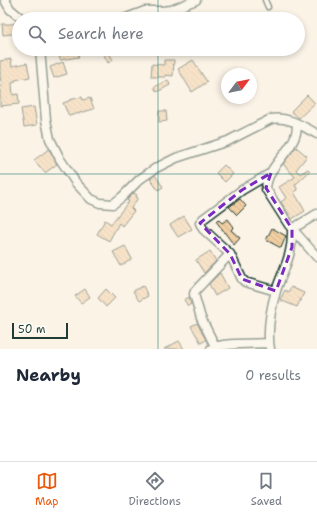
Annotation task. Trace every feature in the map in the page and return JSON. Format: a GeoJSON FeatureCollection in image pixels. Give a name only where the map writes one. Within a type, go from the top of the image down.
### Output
{"type":"FeatureCollection","features":[{"type":"Feature","properties":{"kind":"street"},"geometry":{"type":"LineString","coordinates":[[5,0],[14,12]]}},
{"type":"Feature","properties":{"kind":"street"},"geometry":{"type":"LineString","coordinates":[[142,12],[171,10],[196,0]]}},
{"type":"Feature","properties":{"kind":"street"},"geometry":{"type":"LineString","coordinates":[[41,56],[46,120],[50,139],[60,159],[76,183],[91,199],[100,203],[113,204],[140,179],[176,158],[228,141],[271,119],[287,119],[317,134]]}},
{"type":"Feature","properties":{"kind":"street"},"geometry":{"type":"LineString","coordinates":[[276,291],[242,280],[230,254],[203,229],[200,223],[242,190],[271,172],[287,152],[296,137],[297,124]]}},
{"type":"Feature","properties":{"kind":"street"},"geometry":{"type":"LineString","coordinates":[[271,172],[266,189],[292,229],[317,257]]}},
{"type":"Feature","properties":{"kind":"street"},"geometry":{"type":"LineString","coordinates":[[292,229],[317,214]]}},
{"type":"Feature","properties":{"kind":"street"},"geometry":{"type":"LineString","coordinates":[[230,254],[195,291],[194,294],[201,318],[213,348],[269,346],[272,311],[276,291],[292,247],[292,229]]}},
{"type":"Feature","properties":{"kind":"lane"},"geometry":{"type":"LineString","coordinates":[[265,0],[268,7]]}},
{"type":"Feature","properties":{"kind":"highlighted area"},"geometry":{"type":"Polygon","coordinates":[[[271,173],[266,188],[292,229],[292,247],[276,291],[242,279],[230,254],[200,223],[242,190],[271,173]]]}},
{"type":"Feature","properties":{"kind":"building"},"geometry":{"type":"Polygon","coordinates":[[[2,24],[12,24],[12,34],[3,35],[2,24]]]}},
{"type":"Feature","properties":{"kind":"building"},"geometry":{"type":"Polygon","coordinates":[[[59,56],[79,57],[60,60],[59,56]]]}},
{"type":"Feature","properties":{"kind":"building"},"geometry":{"type":"Polygon","coordinates":[[[104,56],[111,56],[113,60],[108,63],[104,56]]]}},
{"type":"Feature","properties":{"kind":"building"},"geometry":{"type":"Polygon","coordinates":[[[11,59],[12,66],[27,63],[30,77],[15,80],[15,82],[12,83],[13,95],[18,94],[19,104],[0,106],[0,86],[2,86],[0,61],[11,59]]]}},
{"type":"Feature","properties":{"kind":"building"},"geometry":{"type":"Polygon","coordinates":[[[164,60],[174,60],[173,76],[165,75],[166,77],[151,77],[152,64],[164,65],[164,60]]]}},
{"type":"Feature","properties":{"kind":"building"},"geometry":{"type":"Polygon","coordinates":[[[193,60],[207,82],[192,92],[178,69],[193,60]]]}},
{"type":"Feature","properties":{"kind":"building"},"geometry":{"type":"Polygon","coordinates":[[[63,62],[67,74],[54,78],[50,67],[63,62]]]}},
{"type":"Feature","properties":{"kind":"building"},"geometry":{"type":"Polygon","coordinates":[[[168,80],[170,85],[157,92],[154,87],[168,80]]]}},
{"type":"Feature","properties":{"kind":"building"},"geometry":{"type":"Polygon","coordinates":[[[307,95],[315,103],[299,118],[291,111],[307,95]]]}},
{"type":"Feature","properties":{"kind":"building"},"geometry":{"type":"Polygon","coordinates":[[[82,97],[83,100],[90,98],[94,109],[69,116],[63,103],[82,97]]]}},
{"type":"Feature","properties":{"kind":"building"},"geometry":{"type":"Polygon","coordinates":[[[34,107],[37,125],[24,127],[21,109],[34,107]]]}},
{"type":"Feature","properties":{"kind":"building"},"geometry":{"type":"Polygon","coordinates":[[[159,111],[166,111],[167,121],[159,122],[159,111]]]}},
{"type":"Feature","properties":{"kind":"building"},"geometry":{"type":"Polygon","coordinates":[[[296,147],[307,156],[296,170],[300,174],[308,169],[310,171],[295,185],[298,190],[294,192],[305,211],[292,219],[281,202],[286,198],[279,187],[295,177],[283,164],[296,147]]]}},
{"type":"Feature","properties":{"kind":"building"},"geometry":{"type":"Polygon","coordinates":[[[49,149],[57,164],[45,173],[34,160],[49,149]]]}},
{"type":"Feature","properties":{"kind":"building"},"geometry":{"type":"Polygon","coordinates":[[[224,165],[233,174],[225,182],[216,173],[224,165]]]}},
{"type":"Feature","properties":{"kind":"building"},"geometry":{"type":"Polygon","coordinates":[[[155,175],[163,187],[158,190],[150,179],[155,175]]]}},
{"type":"Feature","properties":{"kind":"building"},"geometry":{"type":"Polygon","coordinates":[[[134,193],[138,198],[131,208],[134,211],[122,226],[119,223],[109,241],[97,234],[105,220],[111,224],[129,201],[127,200],[134,193]]]}},
{"type":"Feature","properties":{"kind":"building"},"geometry":{"type":"Polygon","coordinates":[[[240,199],[246,206],[237,215],[229,207],[240,199]]]}},
{"type":"Feature","properties":{"kind":"building"},"geometry":{"type":"Polygon","coordinates":[[[184,216],[192,229],[178,237],[170,225],[184,216]]]}},
{"type":"Feature","properties":{"kind":"building"},"geometry":{"type":"Polygon","coordinates":[[[218,219],[222,223],[228,219],[234,227],[231,230],[240,238],[234,245],[216,221],[218,219]]]}},
{"type":"Feature","properties":{"kind":"building"},"geometry":{"type":"Polygon","coordinates":[[[272,228],[286,236],[281,248],[266,240],[272,228]]]}},
{"type":"Feature","properties":{"kind":"building"},"geometry":{"type":"Polygon","coordinates":[[[125,246],[132,259],[121,266],[113,252],[125,246]]]}},
{"type":"Feature","properties":{"kind":"building"},"geometry":{"type":"Polygon","coordinates":[[[210,251],[216,261],[204,273],[196,260],[210,251]]]}},
{"type":"Feature","properties":{"kind":"building"},"geometry":{"type":"Polygon","coordinates":[[[220,273],[228,288],[215,296],[209,284],[220,273]]]}},
{"type":"Feature","properties":{"kind":"building"},"geometry":{"type":"Polygon","coordinates":[[[143,286],[148,296],[139,301],[133,291],[143,286]]]}},
{"type":"Feature","properties":{"kind":"building"},"geometry":{"type":"Polygon","coordinates":[[[291,287],[304,293],[297,307],[280,300],[285,290],[288,292],[291,287]]]}},
{"type":"Feature","properties":{"kind":"building"},"geometry":{"type":"Polygon","coordinates":[[[85,289],[90,297],[81,303],[75,296],[85,289]]]}},
{"type":"Feature","properties":{"kind":"building"},"geometry":{"type":"Polygon","coordinates":[[[106,289],[115,298],[106,307],[98,298],[106,289]]]}},
{"type":"Feature","properties":{"kind":"building"},"geometry":{"type":"Polygon","coordinates":[[[189,297],[191,304],[188,306],[184,300],[189,297]]]}},
{"type":"Feature","properties":{"kind":"building"},"geometry":{"type":"Polygon","coordinates":[[[197,323],[206,340],[201,343],[191,326],[197,323]]]}},
{"type":"Feature","properties":{"kind":"building"},"geometry":{"type":"Polygon","coordinates":[[[179,341],[184,349],[164,349],[179,341]]]}}]}
